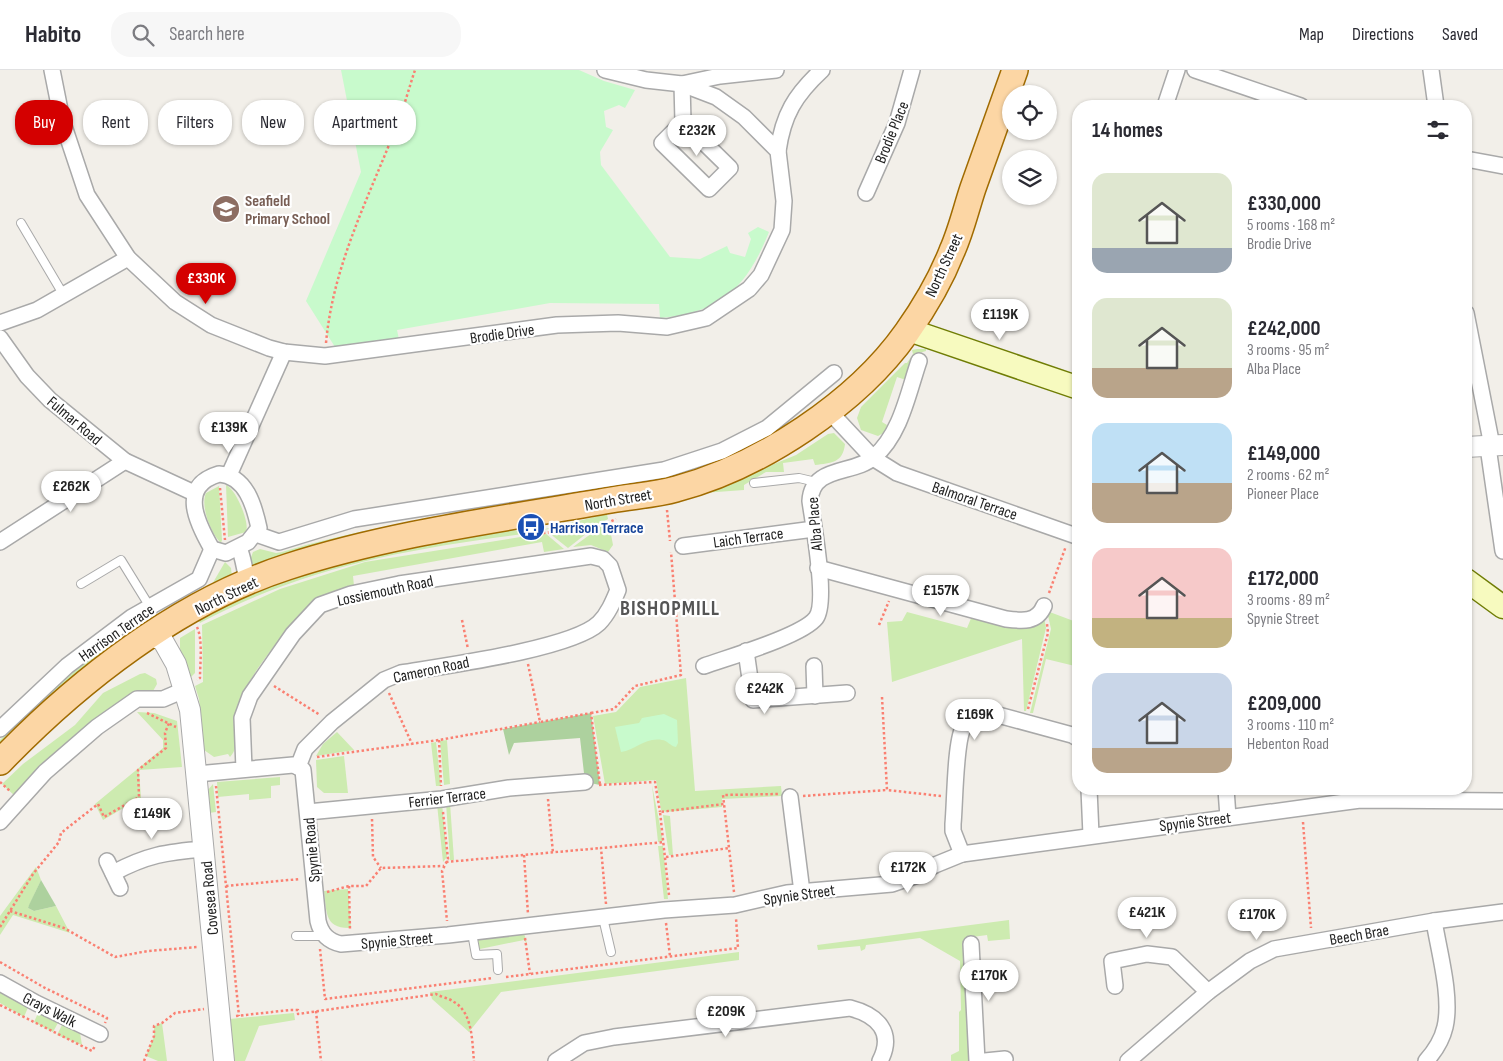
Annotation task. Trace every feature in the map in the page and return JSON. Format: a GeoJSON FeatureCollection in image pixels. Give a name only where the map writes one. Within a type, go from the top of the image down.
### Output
{"type":"FeatureCollection","features":[{"type":"Feature","properties":{"kind":"main road","name":"North Street"},"geometry":{"type":"LineString","coordinates":[[0,762],[67,697],[151,635],[190,612],[245,574],[286,567],[395,539],[675,490],[721,473],[778,446],[850,395],[870,376],[909,330],[952,251],[1013,71]]}},
{"type":"Feature","properties":{"kind":"main road"},"geometry":{"type":"LineString","coordinates":[[909,330],[1072,386]]}},
{"type":"Feature","properties":{"kind":"main road"},"geometry":{"type":"LineString","coordinates":[[1472,584],[1503,606]]}},
{"type":"Feature","properties":{"kind":"street","name":"Brodie Drive"},"geometry":{"type":"LineString","coordinates":[[52,70],[62,120],[87,194],[128,258],[159,288],[193,315],[230,334],[284,352],[324,356],[556,326],[618,323],[668,327],[706,318],[749,288],[761,275],[773,253],[782,230],[784,201],[778,151],[781,129],[797,95],[822,70]]}},
{"type":"Feature","properties":{"kind":"street"},"geometry":{"type":"LineString","coordinates":[[605,70],[646,80],[682,84],[716,97],[744,117],[778,151]]}},
{"type":"Feature","properties":{"kind":"street"},"geometry":{"type":"LineString","coordinates":[[682,84],[720,76],[776,70]]}},
{"type":"Feature","properties":{"kind":"street","name":"Brodie Place"},"geometry":{"type":"LineString","coordinates":[[866,193],[897,123],[912,70]]}},
{"type":"Feature","properties":{"kind":"street"},"geometry":{"type":"LineString","coordinates":[[1167,100],[1177,70]]}},
{"type":"Feature","properties":{"kind":"street"},"geometry":{"type":"LineString","coordinates":[[1195,70],[1283,100]]}},
{"type":"Feature","properties":{"kind":"street"},"geometry":{"type":"LineString","coordinates":[[1431,70],[1435,100]]}},
{"type":"Feature","properties":{"kind":"street"},"geometry":{"type":"LineString","coordinates":[[682,84],[683,122],[730,168],[709,189],[662,143],[683,122]]}},
{"type":"Feature","properties":{"kind":"street"},"geometry":{"type":"LineString","coordinates":[[1472,160],[1503,166]]}},
{"type":"Feature","properties":{"kind":"street"},"geometry":{"type":"LineString","coordinates":[[0,323],[37,310],[128,258]]}},
{"type":"Feature","properties":{"kind":"street","name":"Fulmar Road"},"geometry":{"type":"LineString","coordinates":[[0,338],[26,376],[50,400],[125,461],[194,493]]}},
{"type":"Feature","properties":{"kind":"street"},"geometry":{"type":"LineString","coordinates":[[1472,342],[1494,446],[1503,551]]}},
{"type":"Feature","properties":{"kind":"street"},"geometry":{"type":"LineString","coordinates":[[228,476],[284,352]]}},
{"type":"Feature","properties":{"kind":"street"},"geometry":{"type":"LineString","coordinates":[[816,482],[834,472],[848,469],[873,458],[896,428],[920,361]]}},
{"type":"Feature","properties":{"kind":"street"},"geometry":{"type":"LineString","coordinates":[[245,574],[243,558],[226,550],[198,518],[194,493],[201,482],[228,476],[245,488],[259,528],[256,534],[279,542],[354,519],[664,470],[722,451],[767,428],[834,373]]}},
{"type":"Feature","properties":{"kind":"street","name":"Balmoral Terrace"},"geometry":{"type":"LineString","coordinates":[[828,411],[873,458],[897,473],[1072,535]]}},
{"type":"Feature","properties":{"kind":"street"},"geometry":{"type":"LineString","coordinates":[[1472,447],[1494,446]]}},
{"type":"Feature","properties":{"kind":"street"},"geometry":{"type":"LineString","coordinates":[[0,542],[125,461]]}},
{"type":"Feature","properties":{"kind":"street","name":"Alba Place"},"geometry":{"type":"LineString","coordinates":[[704,666],[802,629],[816,617],[822,600],[810,493],[816,482]]}},
{"type":"Feature","properties":{"kind":"street","name":"Laich Terrace"},"geometry":{"type":"LineString","coordinates":[[683,546],[814,529]]}},
{"type":"Feature","properties":{"kind":"street","name":"Harrison Terrace"},"geometry":{"type":"LineString","coordinates":[[0,729],[67,666],[132,617],[199,579],[226,550],[256,534]]}},
{"type":"Feature","properties":{"kind":"street","name":"Lossiemouth Road"},"geometry":{"type":"LineString","coordinates":[[244,769],[242,718],[250,696],[294,634],[320,605],[351,594],[591,556],[603,559],[610,566],[618,590]]}},
{"type":"Feature","properties":{"kind":"street","name":"Alba Place"},"geometry":{"type":"LineString","coordinates":[[818,568],[1006,619],[1023,621],[1035,618],[1043,609]]}},
{"type":"Feature","properties":{"kind":"street","name":"Cameron Road"},"geometry":{"type":"LineString","coordinates":[[300,763],[305,749],[332,722],[384,680],[401,673],[524,650],[579,636],[598,624],[608,613],[618,590]]}},
{"type":"Feature","properties":{"kind":"street","name":"Covesea Road"},"geometry":{"type":"LineString","coordinates":[[151,635],[162,641],[176,664],[190,710],[193,736],[206,773],[204,849],[217,888],[213,946],[227,1014],[224,1061]]}},
{"type":"Feature","properties":{"kind":"street"},"geometry":{"type":"LineString","coordinates":[[746,651],[753,700],[847,693]]}},
{"type":"Feature","properties":{"kind":"street"},"geometry":{"type":"LineString","coordinates":[[814,666],[815,696]]}},
{"type":"Feature","properties":{"kind":"street"},"geometry":{"type":"LineString","coordinates":[[0,822],[45,772],[97,726],[137,699],[163,699],[181,684]]}},
{"type":"Feature","properties":{"kind":"street"},"geometry":{"type":"LineString","coordinates":[[962,854],[954,831],[955,798],[961,733],[970,718],[977,712],[987,712],[1072,735]]}},
{"type":"Feature","properties":{"kind":"street"},"geometry":{"type":"LineString","coordinates":[[206,773],[300,763]]}},
{"type":"Feature","properties":{"kind":"street","name":"Spynie Road"},"geometry":{"type":"LineString","coordinates":[[300,763],[303,770],[308,812],[318,921],[323,934]]}},
{"type":"Feature","properties":{"kind":"street","name":"Ferrier Terrace"},"geometry":{"type":"LineString","coordinates":[[308,812],[442,799],[509,788],[593,784]]}},
{"type":"Feature","properties":{"kind":"street"},"geometry":{"type":"LineString","coordinates":[[1089,795],[1091,835]]}},
{"type":"Feature","properties":{"kind":"street"},"geometry":{"type":"LineString","coordinates":[[1226,795],[1228,817]]}},
{"type":"Feature","properties":{"kind":"street","name":"Spynie Street"},"geometry":{"type":"LineString","coordinates":[[323,934],[334,942],[351,944],[448,936],[667,910],[735,905],[787,893],[892,884],[915,876],[962,854],[1302,807],[1356,795]]}},
{"type":"Feature","properties":{"kind":"street","name":"Spynie Street"},"geometry":{"type":"LineString","coordinates":[[1380,795],[1503,801]]}},
{"type":"Feature","properties":{"kind":"street"},"geometry":{"type":"LineString","coordinates":[[790,797],[802,892]]}},
{"type":"Feature","properties":{"kind":"street"},"geometry":{"type":"LineString","coordinates":[[120,888],[110,867],[164,852],[204,849]]}},
{"type":"Feature","properties":{"kind":"street","name":"Beech Brae"},"geometry":{"type":"LineString","coordinates":[[1128,1061],[1208,992],[1250,961],[1274,949],[1434,921],[1503,912]]}},
{"type":"Feature","properties":{"kind":"street"},"geometry":{"type":"LineString","coordinates":[[1426,1061],[1438,1046],[1445,1027],[1446,1002],[1434,921]]}},
{"type":"Feature","properties":{"kind":"street"},"geometry":{"type":"LineString","coordinates":[[971,944],[977,1061]]}},
{"type":"Feature","properties":{"kind":"street"},"geometry":{"type":"LineString","coordinates":[[1115,986],[1112,961],[1147,954],[1172,958],[1208,992]]}},
{"type":"Feature","properties":{"kind":"street","name":"Grays Walk"},"geometry":{"type":"LineString","coordinates":[[0,983],[36,1004],[100,1034]]}},
{"type":"Feature","properties":{"kind":"street"},"geometry":{"type":"LineString","coordinates":[[556,1061],[584,1043],[614,1037],[850,1008],[867,1012],[878,1022],[884,1034],[884,1053],[880,1061]]}},
{"type":"Feature","properties":{"kind":"street"},"geometry":{"type":"LineString","coordinates":[[985,1061],[1004,1059]]}},
{"type":"Feature","properties":{"kind":"lane"},"geometry":{"type":"LineString","coordinates":[[21,223],[63,294]]}},
{"type":"Feature","properties":{"kind":"lane"},"geometry":{"type":"LineString","coordinates":[[754,483],[798,478],[816,482]]}},
{"type":"Feature","properties":{"kind":"lane"},"geometry":{"type":"LineString","coordinates":[[81,584],[121,560],[150,607]]}},
{"type":"Feature","properties":{"kind":"lane"},"geometry":{"type":"LineString","coordinates":[[605,918],[611,952]]}},
{"type":"Feature","properties":{"kind":"lane"},"geometry":{"type":"LineString","coordinates":[[472,933],[476,955],[497,954],[498,970]]}},
{"type":"Feature","properties":{"kind":"lane"},"geometry":{"type":"LineString","coordinates":[[296,936],[319,936],[323,934]]}},
{"type":"Feature","properties":{"kind":"path"},"geometry":{"type":"LineString","coordinates":[[325,350],[328,315],[343,260],[356,222],[398,123],[415,70]]}},
{"type":"Feature","properties":{"kind":"path"},"geometry":{"type":"LineString","coordinates":[[226,550],[228,476]]}},
{"type":"Feature","properties":{"kind":"path"},"geometry":{"type":"LineString","coordinates":[[1025,722],[1048,633],[1043,609],[1072,541]]}},
{"type":"Feature","properties":{"kind":"path"},"geometry":{"type":"LineString","coordinates":[[879,625],[894,589]]}},
{"type":"Feature","properties":{"kind":"path"},"geometry":{"type":"LineString","coordinates":[[181,684],[200,678],[199,631],[190,612]]}},
{"type":"Feature","properties":{"kind":"path"},"geometry":{"type":"LineString","coordinates":[[462,620],[471,660]]}},
{"type":"Feature","properties":{"kind":"path"},"geometry":{"type":"LineString","coordinates":[[524,650],[540,722]]}},
{"type":"Feature","properties":{"kind":"path"},"geometry":{"type":"LineString","coordinates":[[263,677],[284,693],[332,722]]}},
{"type":"Feature","properties":{"kind":"path"},"geometry":{"type":"LineString","coordinates":[[384,680],[412,744]]}},
{"type":"Feature","properties":{"kind":"path"},"geometry":{"type":"LineString","coordinates":[[882,697],[887,790]]}},
{"type":"Feature","properties":{"kind":"path"},"geometry":{"type":"LineString","coordinates":[[129,705],[193,736]]}},
{"type":"Feature","properties":{"kind":"path"},"geometry":{"type":"LineString","coordinates":[[300,763],[614,709]]}},
{"type":"Feature","properties":{"kind":"path"},"geometry":{"type":"LineString","coordinates":[[591,713],[593,784],[655,782],[666,857],[670,956]]}},
{"type":"Feature","properties":{"kind":"path"},"geometry":{"type":"LineString","coordinates":[[0,927],[33,874],[59,842],[61,833],[98,804],[104,817],[139,797],[138,770],[166,748],[164,733],[169,723]]}},
{"type":"Feature","properties":{"kind":"path"},"geometry":{"type":"LineString","coordinates":[[439,740],[448,859],[442,871],[448,936]]}},
{"type":"Feature","properties":{"kind":"path"},"geometry":{"type":"LineString","coordinates":[[206,773],[227,1014]]}},
{"type":"Feature","properties":{"kind":"path"},"geometry":{"type":"LineString","coordinates":[[547,785],[552,853]]}},
{"type":"Feature","properties":{"kind":"path"},"geometry":{"type":"LineString","coordinates":[[790,797],[887,790],[955,798]]}},
{"type":"Feature","properties":{"kind":"path"},"geometry":{"type":"LineString","coordinates":[[660,812],[724,804]]}},
{"type":"Feature","properties":{"kind":"path"},"geometry":{"type":"LineString","coordinates":[[371,805],[373,857],[381,868]]}},
{"type":"Feature","properties":{"kind":"path"},"geometry":{"type":"LineString","coordinates":[[1302,807],[1312,942]]}},
{"type":"Feature","properties":{"kind":"path"},"geometry":{"type":"LineString","coordinates":[[446,862],[664,842]]}},
{"type":"Feature","properties":{"kind":"path"},"geometry":{"type":"LineString","coordinates":[[602,848],[605,918]]}},
{"type":"Feature","properties":{"kind":"path"},"geometry":{"type":"LineString","coordinates":[[666,857],[729,848]]}},
{"type":"Feature","properties":{"kind":"path"},"geometry":{"type":"LineString","coordinates":[[524,855],[525,926],[530,974]]}},
{"type":"Feature","properties":{"kind":"path"},"geometry":{"type":"LineString","coordinates":[[315,895],[350,886],[366,886],[381,868],[444,866]]}},
{"type":"Feature","properties":{"kind":"path"},"geometry":{"type":"LineString","coordinates":[[217,888],[314,878]]}},
{"type":"Feature","properties":{"kind":"path"},"geometry":{"type":"LineString","coordinates":[[350,886],[351,944]]}},
{"type":"Feature","properties":{"kind":"path"},"geometry":{"type":"LineString","coordinates":[[10,911],[64,928],[116,957],[148,951],[213,946]]}},
{"type":"Feature","properties":{"kind":"path"},"geometry":{"type":"LineString","coordinates":[[144,1061],[154,1036],[154,1026],[162,1023],[175,1012],[227,1014],[298,1010],[298,1014],[436,994],[455,1002],[464,1011],[470,1027],[474,1061]]}},
{"type":"Feature","properties":{"kind":"path"},"geometry":{"type":"LineString","coordinates":[[316,1011],[321,1061]]}},
{"type":"Feature","properties":{"kind":"green space"},"geometry":{"type":"Polygon","coordinates":[[[341,70],[579,70],[604,81],[635,90],[625,108],[619,105],[604,111],[606,127],[613,130],[600,152],[601,165],[670,257],[700,259],[727,246],[730,253],[745,257],[751,239],[748,233],[758,227],[769,232],[761,251],[741,282],[729,294],[700,310],[660,318],[659,304],[550,303],[397,330],[400,344],[335,347],[306,301],[361,172],[356,145],[416,145],[416,100],[347,100],[341,70]]]}},
{"type":"Feature","properties":{"kind":"green space"},"geometry":{"type":"Polygon","coordinates":[[[926,349],[926,351],[919,353],[906,380],[897,377],[882,422],[887,425],[885,432],[878,436],[861,430],[857,418],[861,407],[907,363],[913,354],[912,350],[926,349]]]}},
{"type":"Feature","properties":{"kind":"green space"},"geometry":{"type":"Polygon","coordinates":[[[834,433],[845,444],[842,455],[835,461],[815,465],[813,459],[783,463],[784,472],[766,472],[744,485],[744,490],[703,493],[796,455],[828,434],[834,433]]]}},
{"type":"Feature","properties":{"kind":"green space"},"geometry":{"type":"Polygon","coordinates":[[[226,485],[238,499],[247,528],[246,532],[228,537],[226,485]]]}},
{"type":"Feature","properties":{"kind":"green space"},"geometry":{"type":"Polygon","coordinates":[[[670,485],[254,568],[250,560],[253,552],[260,549],[276,553],[282,552],[328,539],[425,519],[670,485]]]}},
{"type":"Feature","properties":{"kind":"green space"},"geometry":{"type":"Polygon","coordinates":[[[219,486],[221,543],[210,527],[204,505],[206,493],[219,486]]]}},
{"type":"Feature","properties":{"kind":"green space"},"geometry":{"type":"Polygon","coordinates":[[[607,514],[608,519],[601,523],[541,530],[607,514]]]}},
{"type":"Feature","properties":{"kind":"green space"},"geometry":{"type":"Polygon","coordinates":[[[609,524],[613,545],[608,552],[591,545],[573,547],[603,525],[609,524]]]}},
{"type":"Feature","properties":{"kind":"green space"},"geometry":{"type":"Polygon","coordinates":[[[596,526],[568,548],[549,533],[596,526]]]}},
{"type":"Feature","properties":{"kind":"green space"},"geometry":{"type":"Polygon","coordinates":[[[489,529],[525,531],[523,534],[438,546],[357,563],[278,588],[200,623],[197,617],[276,578],[489,529]]]}},
{"type":"Feature","properties":{"kind":"green space"},"geometry":{"type":"Polygon","coordinates":[[[545,533],[564,549],[544,552],[542,542],[353,576],[354,586],[329,593],[311,605],[272,648],[260,665],[241,697],[237,709],[236,746],[230,757],[228,754],[214,757],[204,750],[199,699],[195,686],[203,682],[202,625],[280,589],[365,562],[545,533]]]}},
{"type":"Feature","properties":{"kind":"green space"},"geometry":{"type":"Polygon","coordinates":[[[225,562],[231,568],[232,577],[211,586],[225,562]]]}},
{"type":"Feature","properties":{"kind":"green space"},"geometry":{"type":"Polygon","coordinates":[[[1047,611],[1072,620],[1072,665],[1046,659],[1033,713],[1030,713],[1051,629],[1047,611]]]}},
{"type":"Feature","properties":{"kind":"green space"},"geometry":{"type":"Polygon","coordinates":[[[907,612],[967,628],[972,616],[1044,617],[1046,628],[1026,711],[1024,711],[1022,639],[892,682],[887,622],[902,621],[907,612]]]}},
{"type":"Feature","properties":{"kind":"green space"},"geometry":{"type":"Polygon","coordinates":[[[195,629],[195,673],[191,677],[180,649],[180,638],[195,629]]]}},
{"type":"Feature","properties":{"kind":"green space"},"geometry":{"type":"Polygon","coordinates":[[[108,647],[110,651],[0,758],[0,740],[65,678],[108,647]]]}},
{"type":"Feature","properties":{"kind":"green space"},"geometry":{"type":"Polygon","coordinates":[[[145,673],[156,679],[157,684],[153,691],[155,695],[150,696],[16,797],[2,784],[23,764],[75,725],[103,693],[145,673]]]}},
{"type":"Feature","properties":{"kind":"green space"},"geometry":{"type":"Polygon","coordinates":[[[686,678],[695,791],[781,786],[782,796],[722,799],[722,807],[666,812],[661,810],[656,780],[605,784],[593,716],[616,712],[640,687],[686,678]]]}},
{"type":"Feature","properties":{"kind":"green space"},"geometry":{"type":"Polygon","coordinates":[[[137,712],[154,713],[177,721],[182,767],[139,770],[141,798],[103,820],[95,804],[163,748],[163,740],[137,712]]]}},
{"type":"Feature","properties":{"kind":"green space"},"geometry":{"type":"Polygon","coordinates":[[[591,713],[600,785],[585,782],[580,738],[514,743],[509,755],[503,729],[591,713]]]}},
{"type":"Feature","properties":{"kind":"green space"},"geometry":{"type":"Polygon","coordinates":[[[664,714],[677,720],[678,743],[676,747],[664,740],[651,740],[621,752],[615,727],[639,723],[642,718],[664,714]]]}},
{"type":"Feature","properties":{"kind":"green space"},"geometry":{"type":"Polygon","coordinates":[[[337,732],[354,750],[316,756],[323,744],[337,732]]]}},
{"type":"Feature","properties":{"kind":"green space"},"geometry":{"type":"Polygon","coordinates":[[[447,740],[450,784],[444,785],[440,741],[447,740]]]}},
{"type":"Feature","properties":{"kind":"green space"},"geometry":{"type":"Polygon","coordinates":[[[436,742],[441,786],[436,786],[431,743],[436,742]]]}},
{"type":"Feature","properties":{"kind":"green space"},"geometry":{"type":"Polygon","coordinates":[[[344,756],[348,793],[324,793],[317,787],[316,760],[344,756]]]}},
{"type":"Feature","properties":{"kind":"green space"},"geometry":{"type":"Polygon","coordinates":[[[280,777],[280,785],[271,786],[271,798],[249,800],[249,794],[218,797],[217,782],[280,777]]]}},
{"type":"Feature","properties":{"kind":"green space"},"geometry":{"type":"Polygon","coordinates":[[[213,784],[216,812],[209,813],[207,791],[213,784]]]}},
{"type":"Feature","properties":{"kind":"green space"},"geometry":{"type":"Polygon","coordinates":[[[652,785],[663,841],[658,842],[652,785]]]}},
{"type":"Feature","properties":{"kind":"green space"},"geometry":{"type":"Polygon","coordinates":[[[442,803],[447,857],[443,862],[437,804],[442,803]]]}},
{"type":"Feature","properties":{"kind":"green space"},"geometry":{"type":"Polygon","coordinates":[[[446,803],[450,803],[454,860],[450,860],[446,803]]]}},
{"type":"Feature","properties":{"kind":"green space"},"geometry":{"type":"Polygon","coordinates":[[[663,815],[670,816],[673,855],[669,855],[663,815]]]}},
{"type":"Feature","properties":{"kind":"green space"},"geometry":{"type":"Polygon","coordinates":[[[658,846],[663,846],[668,899],[664,899],[658,846]]]}},
{"type":"Feature","properties":{"kind":"green space"},"geometry":{"type":"Polygon","coordinates":[[[36,867],[41,880],[28,908],[34,911],[56,906],[70,933],[13,915],[0,935],[0,916],[36,867]]]}},
{"type":"Feature","properties":{"kind":"green space"},"geometry":{"type":"Polygon","coordinates":[[[41,880],[56,906],[34,911],[28,908],[41,880]]]}},
{"type":"Feature","properties":{"kind":"green space"},"geometry":{"type":"Polygon","coordinates":[[[348,889],[351,928],[342,928],[336,926],[328,918],[324,891],[348,889]]]}},
{"type":"Feature","properties":{"kind":"green space"},"geometry":{"type":"Polygon","coordinates":[[[1009,920],[1010,939],[988,941],[987,935],[965,938],[974,1061],[951,1061],[951,1055],[959,1051],[959,1012],[961,1010],[960,961],[920,938],[866,945],[865,949],[861,951],[860,946],[818,950],[817,945],[1009,920]]]}},
{"type":"Feature","properties":{"kind":"green space"},"geometry":{"type":"Polygon","coordinates":[[[522,926],[527,944],[524,940],[475,950],[472,933],[522,926]]]}},
{"type":"Feature","properties":{"kind":"green space"},"geometry":{"type":"Polygon","coordinates":[[[739,952],[739,960],[501,992],[469,1032],[432,999],[430,992],[739,952]]]}},
{"type":"Feature","properties":{"kind":"green space"},"geometry":{"type":"Polygon","coordinates":[[[0,989],[29,1005],[24,1017],[0,1003],[0,989]]]}},
{"type":"Feature","properties":{"kind":"green space"},"geometry":{"type":"Polygon","coordinates":[[[39,1011],[59,1021],[53,1032],[34,1022],[39,1011]]]}},
{"type":"Feature","properties":{"kind":"green space"},"geometry":{"type":"Polygon","coordinates":[[[294,1013],[295,1020],[259,1026],[245,1061],[233,1061],[229,1019],[294,1013]]]}},
{"type":"Feature","properties":{"kind":"green space"},"geometry":{"type":"Polygon","coordinates":[[[63,1023],[80,1033],[82,1045],[57,1035],[63,1023]]]}},
{"type":"Feature","properties":{"kind":"green space"},"geometry":{"type":"Polygon","coordinates":[[[162,1023],[167,1061],[158,1061],[146,1056],[154,1036],[154,1026],[162,1023]]]}},
{"type":"Feature","properties":{"kind":"place","name":"Seafield Primary School"},"geometry":{"type":"Point","coordinates":[226,209]}},
{"type":"Feature","properties":{"kind":"place","name":"Harrison Terrace"},"geometry":{"type":"Point","coordinates":[531,527]}},
{"type":"Feature","properties":{"kind":"district","name":"BISHOPMILL"},"geometry":{"type":"Point","coordinates":[670,608]}}]}
